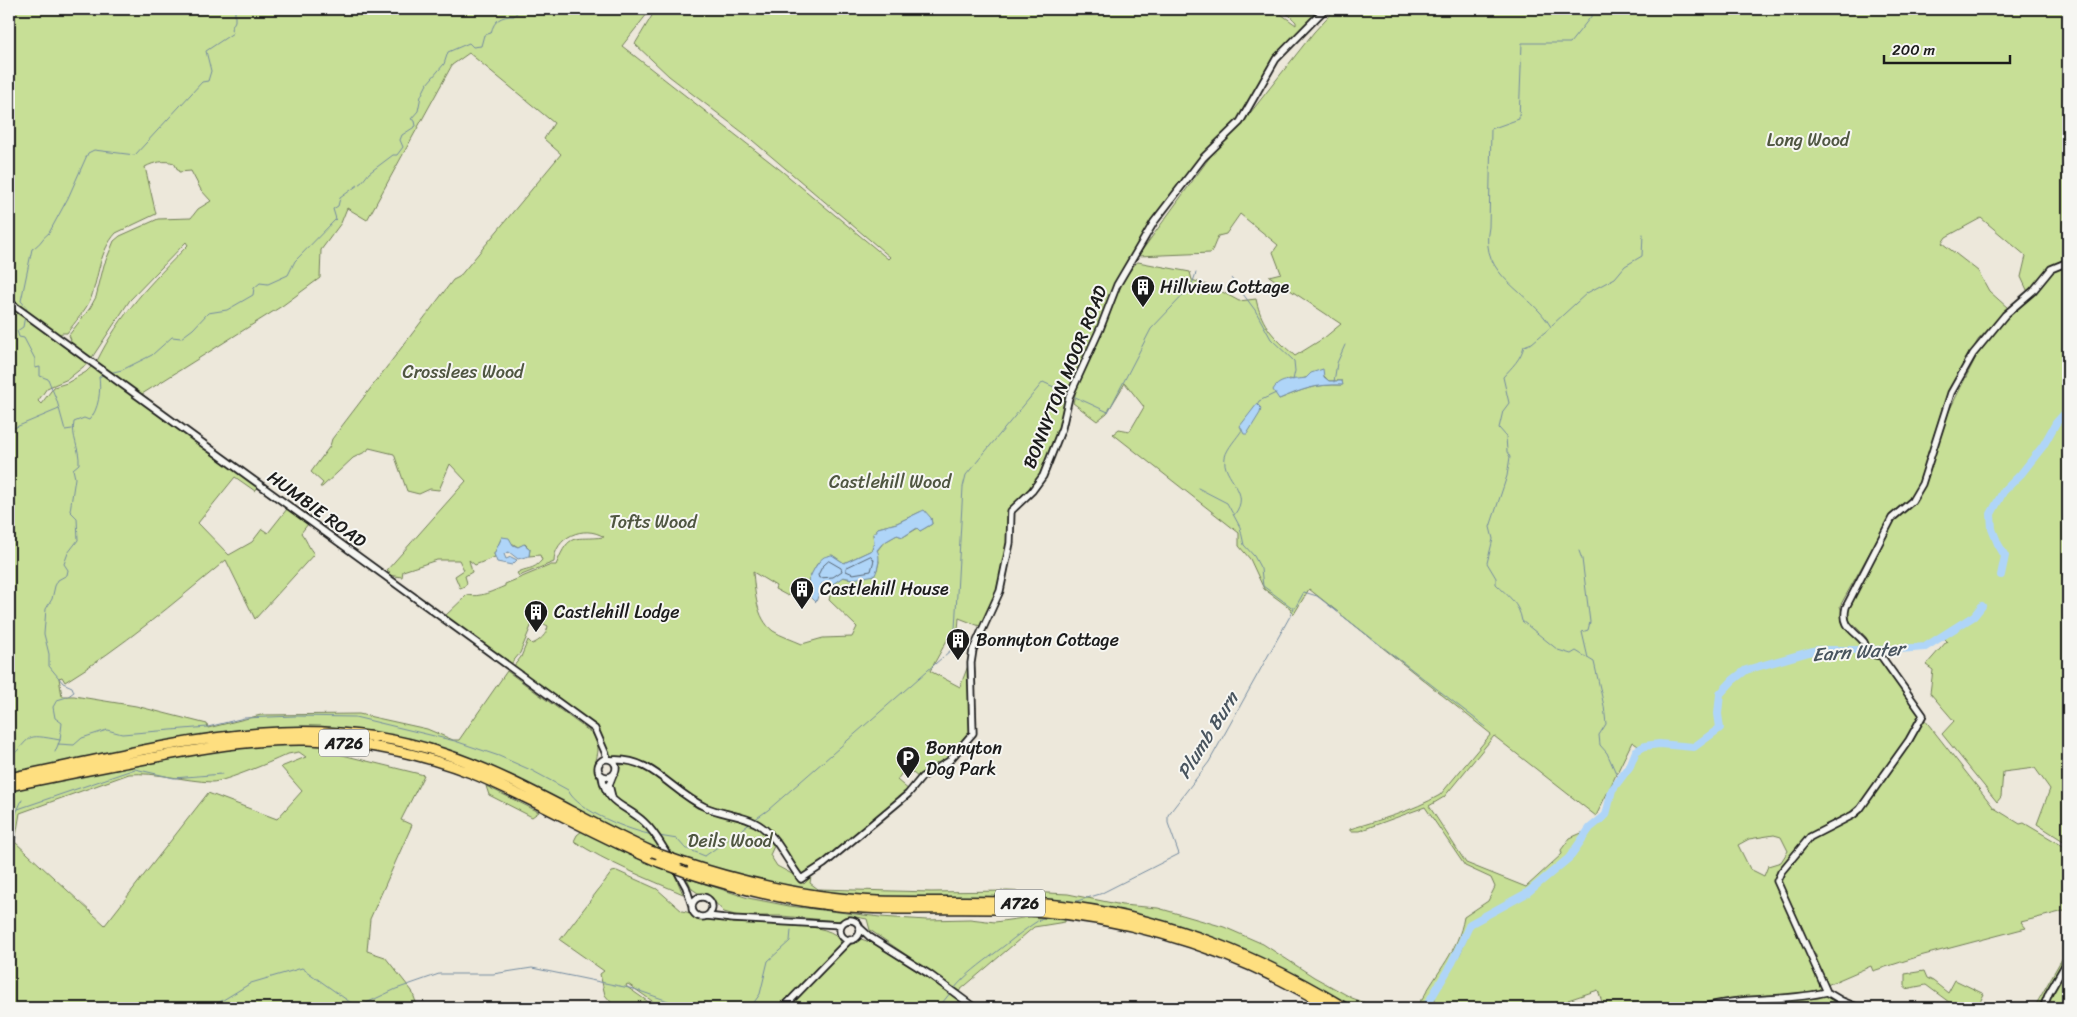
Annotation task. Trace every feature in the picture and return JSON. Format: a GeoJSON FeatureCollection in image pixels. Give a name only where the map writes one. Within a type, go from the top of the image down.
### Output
{"type":"FeatureCollection","features":[{"type":"Feature","properties":{"kind":"highway","name":"A726"},"geometry":{"type":"LineString","coordinates":[[9,778],[228,735],[287,730],[359,734],[406,742],[445,754],[505,777],[604,830],[653,852],[735,880],[823,896],[877,901],[1013,902],[1073,907],[1122,916],[1165,926],[1220,944],[1282,972],[1345,1008]]}},
{"type":"Feature","properties":{"kind":"highway","name":"A726"},"geometry":{"type":"LineString","coordinates":[[9,786],[222,745],[289,740],[353,743],[407,753],[470,773],[536,802],[625,848],[686,872],[751,892],[864,908],[1033,911],[1127,924],[1169,935],[1220,953],[1278,979],[1331,1008]]}},
{"type":"Feature","properties":{"kind":"street","name":"BONNYTON MOOR ROAD"},"geometry":{"type":"LineString","coordinates":[[636,762],[705,807],[755,822],[764,828],[801,879],[824,864],[908,794],[922,777],[948,761],[973,733],[971,678],[973,650],[1000,591],[1010,543],[1011,511],[1032,491],[1043,476],[1062,428],[1069,397],[1100,329],[1122,274],[1154,222],[1203,158],[1240,122],[1276,59],[1325,9]]}},
{"type":"Feature","properties":{"kind":"street"},"geometry":{"type":"LineString","coordinates":[[1859,1008],[1842,1002],[1827,992],[1777,881],[1810,837],[1853,815],[1860,809],[1910,740],[1924,715],[1881,656],[1866,651],[1865,643],[1852,632],[1844,614],[1892,518],[1912,501],[1922,484],[1951,393],[1973,354],[2005,315],[2033,291],[2051,269],[2068,262]]}},
{"type":"Feature","properties":{"kind":"street","name":"HUMBIE ROAD"},"geometry":{"type":"LineString","coordinates":[[9,302],[595,729],[616,768]]}},
{"type":"Feature","properties":{"kind":"street"},"geometry":{"type":"LineString","coordinates":[[602,745],[598,769],[602,776],[604,790],[612,799],[643,821],[655,834],[686,887],[697,916],[829,926],[841,925],[849,920],[855,922],[870,937],[899,954],[975,1008]]}},
{"type":"Feature","properties":{"kind":"street"},"geometry":{"type":"LineString","coordinates":[[600,762],[624,759],[636,762]]}},
{"type":"Feature","properties":{"kind":"street"},"geometry":{"type":"LineString","coordinates":[[612,799],[609,785],[616,768],[621,763],[636,762]]}},
{"type":"Feature","properties":{"kind":"street"},"geometry":{"type":"LineString","coordinates":[[602,776],[612,775]]}},
{"type":"Feature","properties":{"kind":"street"},"geometry":{"type":"LineString","coordinates":[[686,887],[694,894],[709,900],[725,918]]}},
{"type":"Feature","properties":{"kind":"street"},"geometry":{"type":"LineString","coordinates":[[692,906],[696,900],[704,898]]}},
{"type":"Feature","properties":{"kind":"street"},"geometry":{"type":"LineString","coordinates":[[707,916],[711,911],[712,905]]}},
{"type":"Feature","properties":{"kind":"street"},"geometry":{"type":"LineString","coordinates":[[841,925],[848,937]]}},
{"type":"Feature","properties":{"kind":"street"},"geometry":{"type":"LineString","coordinates":[[829,926],[848,937],[870,937]]}},
{"type":"Feature","properties":{"kind":"street"},"geometry":{"type":"LineString","coordinates":[[783,1008],[843,945],[848,937],[859,933],[859,927]]}},
{"type":"Feature","properties":{"kind":"street"},"geometry":{"type":"LineString","coordinates":[[2043,1008],[2049,993],[2068,960]]}},
{"type":"Feature","properties":{"kind":"street"},"geometry":{"type":"LineString","coordinates":[[1701,1008],[1731,1002],[1795,997],[1827,992]]}},
{"type":"Feature","properties":{"kind":"green space"},"geometry":{"type":"Polygon","coordinates":[[[20,9],[651,9],[622,46],[783,172],[888,259],[890,257],[746,135],[669,76],[635,44],[656,9],[1274,9],[1296,25],[1296,22],[1287,14],[1276,9],[1322,9],[1285,47],[1239,121],[1196,164],[1121,274],[1040,478],[1008,513],[1008,541],[998,595],[982,627],[959,618],[958,630],[951,633],[930,671],[960,687],[969,663],[971,733],[948,760],[919,778],[906,767],[897,780],[910,791],[826,861],[802,876],[799,875],[779,842],[764,825],[749,816],[697,800],[653,768],[637,760],[610,757],[597,728],[513,667],[521,657],[528,640],[532,644],[538,641],[545,634],[548,626],[534,619],[520,653],[511,664],[508,664],[444,617],[467,595],[477,596],[486,594],[505,586],[505,584],[551,565],[556,565],[565,546],[574,539],[604,537],[588,532],[571,535],[559,546],[555,553],[554,562],[519,576],[517,573],[533,567],[542,560],[540,555],[529,556],[530,549],[525,544],[518,547],[502,537],[494,554],[495,557],[475,565],[469,560],[472,572],[465,576],[467,583],[460,588],[455,576],[464,570],[459,560],[437,560],[403,571],[402,577],[387,575],[390,572],[387,570],[466,481],[450,464],[439,490],[430,489],[419,494],[407,491],[394,454],[369,448],[353,458],[322,487],[320,487],[323,483],[311,472],[330,446],[332,439],[453,280],[459,277],[561,154],[544,139],[554,123],[469,53],[452,65],[367,220],[347,208],[341,223],[321,250],[320,278],[282,306],[142,394],[242,469],[96,363],[137,299],[188,245],[186,242],[130,300],[91,359],[69,343],[71,340],[69,335],[96,297],[104,265],[114,241],[120,236],[158,219],[191,218],[198,209],[211,201],[201,190],[191,171],[179,172],[174,163],[167,162],[145,167],[156,214],[116,233],[110,240],[103,256],[91,298],[67,333],[58,335],[9,299],[9,11],[20,9]],[[920,512],[897,523],[878,528],[873,534],[872,550],[844,563],[832,555],[817,564],[806,585],[796,582],[788,596],[775,589],[776,586],[753,572],[757,604],[767,626],[773,631],[802,644],[823,638],[852,637],[857,627],[829,600],[833,584],[841,577],[853,579],[877,570],[879,562],[877,551],[883,543],[897,535],[903,537],[918,528],[920,531],[932,524],[931,518],[920,512]]]}},
{"type":"Feature","properties":{"kind":"green space","name":"Long Wood"},"geometry":{"type":"Polygon","coordinates":[[[1335,9],[2068,9],[2068,844],[2037,824],[2050,789],[2035,768],[2003,772],[2001,797],[1997,802],[1942,734],[1954,721],[1930,693],[1933,670],[1926,665],[1947,641],[1943,637],[1910,649],[1871,651],[1866,637],[1850,621],[1847,612],[1894,519],[1919,497],[1949,411],[1977,355],[2007,317],[2049,277],[2046,274],[2028,292],[2021,277],[2026,256],[1981,218],[1946,237],[1942,243],[1978,271],[1989,291],[2008,308],[1978,340],[1950,392],[1921,480],[1912,498],[1891,514],[1840,606],[1846,626],[1860,642],[1863,656],[1877,656],[1919,715],[1915,734],[1925,720],[1994,808],[2068,849],[2068,910],[2021,922],[2026,928],[1920,956],[1873,971],[1871,966],[1827,985],[1817,964],[1816,955],[1812,954],[1824,990],[1813,993],[1736,1000],[1735,1005],[1826,995],[1841,1002],[1846,1008],[1604,1008],[1598,990],[1568,1000],[1570,1008],[1435,1008],[1435,996],[1460,954],[1473,924],[1478,920],[1477,918],[1468,926],[1451,963],[1436,985],[1426,1006],[1427,1008],[1418,1008],[1420,1000],[1422,1000],[1452,951],[1464,917],[1488,901],[1495,887],[1491,878],[1465,866],[1425,807],[1359,831],[1350,831],[1350,829],[1384,819],[1440,795],[1491,734],[1309,589],[1294,614],[1290,608],[1264,589],[1250,559],[1239,546],[1239,533],[1113,434],[1119,429],[1130,431],[1144,407],[1125,383],[1107,413],[1097,421],[1073,403],[1077,386],[1105,318],[1123,282],[1138,262],[1190,272],[1192,280],[1215,288],[1239,301],[1256,299],[1265,324],[1295,356],[1324,338],[1341,324],[1269,276],[1281,273],[1273,252],[1278,245],[1240,214],[1226,234],[1218,236],[1211,253],[1138,256],[1215,150],[1236,131],[1314,32],[1335,9]],[[1322,374],[1297,380],[1288,379],[1279,399],[1310,388],[1324,385],[1342,385],[1342,381],[1329,381],[1322,374]],[[1494,736],[1444,797],[1429,806],[1466,863],[1526,887],[1562,854],[1561,850],[1570,838],[1593,828],[1607,817],[1616,787],[1632,766],[1639,752],[1643,749],[1632,742],[1596,816],[1494,736]],[[1774,835],[1749,839],[1738,845],[1750,869],[1764,876],[1768,866],[1781,862],[1788,851],[1781,837],[1774,835]]]}},
{"type":"Feature","properties":{"kind":"green space"},"geometry":{"type":"Polygon","coordinates":[[[9,305],[88,363],[68,379],[47,388],[38,401],[41,404],[54,387],[67,383],[86,372],[92,366],[258,487],[255,491],[235,477],[198,523],[229,555],[252,542],[262,529],[268,533],[287,509],[308,524],[301,533],[314,554],[255,619],[226,560],[107,654],[65,682],[62,677],[59,678],[62,696],[74,696],[136,706],[207,724],[208,728],[261,715],[359,714],[427,729],[453,740],[459,740],[507,671],[593,734],[598,746],[595,766],[596,773],[605,796],[615,806],[643,825],[663,851],[634,840],[440,749],[409,740],[335,728],[274,728],[177,739],[9,775],[9,305]]]}},
{"type":"Feature","properties":{"kind":"green space"},"geometry":{"type":"Polygon","coordinates":[[[280,744],[323,744],[322,750],[424,775],[401,820],[412,825],[370,919],[367,951],[385,957],[412,991],[418,1008],[9,1008],[9,790],[156,761],[238,748],[280,744]],[[299,752],[288,754],[238,775],[212,782],[150,774],[129,774],[20,813],[15,842],[105,925],[208,793],[277,819],[302,791],[281,767],[306,757],[299,752]]]}},
{"type":"Feature","properties":{"kind":"green space","name":"Deils Wood"},"geometry":{"type":"Polygon","coordinates":[[[621,765],[640,766],[697,808],[757,826],[774,846],[770,855],[777,866],[792,874],[804,884],[811,877],[810,883],[818,889],[931,892],[1007,891],[1068,894],[1122,905],[1158,908],[1224,927],[1263,944],[1314,977],[1352,998],[1379,1008],[1351,1008],[1297,976],[1177,926],[904,899],[829,895],[722,873],[669,854],[657,832],[615,799],[611,787],[621,765]]]}},
{"type":"Feature","properties":{"kind":"green space"},"geometry":{"type":"Polygon","coordinates":[[[486,786],[539,812],[532,817],[489,795],[486,786]]]}},
{"type":"Feature","properties":{"kind":"green space"},"geometry":{"type":"Polygon","coordinates":[[[582,831],[623,852],[674,873],[683,894],[614,863],[574,841],[582,831]]]}},
{"type":"Feature","properties":{"kind":"green space"},"geometry":{"type":"Polygon","coordinates":[[[617,871],[657,889],[682,911],[691,913],[698,919],[712,918],[733,923],[810,927],[825,930],[835,935],[841,942],[839,947],[780,1008],[662,1008],[628,984],[626,985],[627,987],[657,1008],[616,1008],[605,995],[600,974],[604,971],[560,940],[612,872],[617,871]]]}},
{"type":"Feature","properties":{"kind":"green space"},"geometry":{"type":"Polygon","coordinates":[[[687,878],[748,898],[789,906],[880,917],[927,920],[970,919],[995,922],[1030,917],[1065,920],[1065,922],[1034,927],[959,991],[870,930],[867,919],[850,916],[838,921],[781,916],[739,916],[724,912],[710,897],[692,889],[687,878]]]}},
{"type":"Feature","properties":{"kind":"green space"},"geometry":{"type":"Polygon","coordinates":[[[861,939],[873,943],[970,1008],[787,1008],[831,961],[861,939]]]}},
{"type":"Feature","properties":{"kind":"green space"},"geometry":{"type":"Polygon","coordinates":[[[2068,948],[2068,1008],[2034,1008],[2068,948]]]}},
{"type":"Feature","properties":{"kind":"green space"},"geometry":{"type":"Polygon","coordinates":[[[1924,971],[1927,978],[1948,993],[1955,980],[1984,994],[1977,1008],[1957,1008],[1926,985],[1905,989],[1905,974],[1924,971]]]}},
{"type":"Feature","properties":{"kind":"green space"},"geometry":{"type":"Polygon","coordinates":[[[1995,1006],[2001,1008],[1977,1008],[1995,1006]]]}},
{"type":"Feature","properties":{"kind":"water"},"geometry":{"type":"Polygon","coordinates":[[[1323,369],[1324,377],[1329,381],[1342,381],[1343,385],[1325,385],[1310,388],[1279,399],[1273,390],[1283,381],[1306,378],[1311,373],[1323,369]]]}},
{"type":"Feature","properties":{"kind":"water"},"geometry":{"type":"Polygon","coordinates":[[[1257,404],[1261,408],[1260,413],[1247,434],[1244,434],[1240,426],[1257,404]]]}},
{"type":"Feature","properties":{"kind":"water"},"geometry":{"type":"Polygon","coordinates":[[[924,510],[931,518],[932,524],[920,531],[917,528],[903,537],[897,535],[883,543],[877,550],[879,559],[875,575],[853,579],[843,577],[833,584],[827,582],[821,584],[823,590],[816,602],[806,592],[812,573],[824,557],[832,555],[844,563],[872,550],[873,534],[878,528],[897,523],[924,510]]]}},
{"type":"Feature","properties":{"kind":"water"},"geometry":{"type":"Polygon","coordinates":[[[502,537],[509,538],[513,545],[518,547],[524,544],[530,549],[529,556],[518,559],[509,552],[504,554],[506,559],[511,557],[517,560],[512,565],[497,562],[494,554],[502,537]]]}},
{"type":"Feature","properties":{"kind":"waterway"},"geometry":{"type":"LineString","coordinates":[[26,313],[27,308],[21,301],[32,249],[49,233],[68,198],[88,153],[94,150],[135,155],[202,82],[208,81],[211,71],[206,51],[233,33],[231,29],[235,21],[235,9]]}},
{"type":"Feature","properties":{"kind":"waterway"},"geometry":{"type":"LineString","coordinates":[[109,373],[122,370],[152,355],[172,337],[181,338],[193,329],[208,313],[227,310],[253,295],[254,288],[260,283],[268,284],[288,275],[295,261],[336,219],[333,209],[338,206],[340,198],[362,182],[369,173],[393,155],[397,155],[403,147],[400,140],[402,135],[416,126],[415,121],[411,119],[418,111],[421,96],[427,84],[444,64],[448,52],[469,43],[473,47],[481,46],[484,35],[491,33],[496,22],[502,18],[514,16],[520,9]]}},
{"type":"Feature","properties":{"kind":"waterway"},"geometry":{"type":"LineString","coordinates":[[903,9],[908,9]]}},
{"type":"Feature","properties":{"kind":"waterway"},"geometry":{"type":"LineString","coordinates":[[1597,9],[1570,43],[1522,43],[1519,119],[1491,129],[1488,244],[1491,259],[1508,282],[1542,314],[1551,327],[1532,343],[1524,346],[1518,359],[1503,377],[1509,403],[1503,411],[1499,428],[1506,436],[1507,452],[1510,457],[1507,476],[1490,527],[1493,539],[1487,563],[1496,578],[1496,584],[1516,605],[1522,621],[1558,650],[1571,654],[1576,651],[1594,662],[1606,724],[1599,735],[1600,745],[1607,753],[1619,780]]}},
{"type":"Feature","properties":{"kind":"waterway"},"geometry":{"type":"LineString","coordinates":[[1552,325],[1587,293],[1615,278],[1625,266],[1642,256],[1643,234]]}},
{"type":"Feature","properties":{"kind":"waterway"},"geometry":{"type":"LineString","coordinates":[[1073,396],[1108,412],[1151,329],[1191,287],[1196,273]]}},
{"type":"Feature","properties":{"kind":"waterway","name":"Plumb Burn"},"geometry":{"type":"LineString","coordinates":[[1231,278],[1255,310],[1271,339],[1294,361],[1295,371],[1293,380]]}},
{"type":"Feature","properties":{"kind":"waterway"},"geometry":{"type":"LineString","coordinates":[[25,316],[23,327],[17,331],[19,337],[24,338],[35,359],[35,368],[40,367],[40,376],[48,379],[57,401],[65,430],[72,429]]}},
{"type":"Feature","properties":{"kind":"waterway"},"geometry":{"type":"LineString","coordinates":[[1334,382],[1337,363],[1345,345]]}},
{"type":"Feature","properties":{"kind":"waterway"},"geometry":{"type":"LineString","coordinates":[[55,752],[60,740],[62,723],[55,718],[53,707],[57,700],[67,697],[74,692],[72,687],[63,683],[49,666],[49,654],[44,634],[46,609],[52,599],[58,580],[67,575],[68,570],[64,564],[68,553],[78,540],[77,518],[70,511],[75,478],[73,469],[79,464],[73,427],[74,422],[84,418],[89,420],[92,416],[99,400],[99,377],[105,374]]}},
{"type":"Feature","properties":{"kind":"waterway"},"geometry":{"type":"LineString","coordinates":[[754,820],[768,810],[951,650],[955,629],[963,487],[966,475],[1043,382],[1067,393]]}},
{"type":"Feature","properties":{"kind":"waterway","name":"Plumb Burn"},"geometry":{"type":"LineString","coordinates":[[1257,405],[1259,401],[1276,393]]}},
{"type":"Feature","properties":{"kind":"waterway"},"geometry":{"type":"LineString","coordinates":[[9,430],[59,409]]}},
{"type":"Feature","properties":{"kind":"waterway","name":"Earn Water"},"geometry":{"type":"LineString","coordinates":[[2001,575],[2005,556],[1992,529],[1991,514],[2003,492],[2021,474],[2043,446],[2056,423],[2068,410]]}},
{"type":"Feature","properties":{"kind":"waterway","name":"Plumb Burn"},"geometry":{"type":"LineString","coordinates":[[1234,515],[1239,507],[1239,492],[1225,465],[1225,457],[1242,430]]}},
{"type":"Feature","properties":{"kind":"waterway","name":"Plumb Burn"},"geometry":{"type":"LineString","coordinates":[[1074,902],[1100,894],[1179,854],[1168,823],[1168,815],[1209,762],[1294,609],[1263,586],[1261,569],[1254,556],[1244,545],[1240,527],[1227,503],[1198,488]]}},
{"type":"Feature","properties":{"kind":"waterway"},"geometry":{"type":"LineString","coordinates":[[1579,551],[1582,559],[1590,622],[1588,630],[1582,632],[1588,658]]}},
{"type":"Feature","properties":{"kind":"waterway"},"geometry":{"type":"LineString","coordinates":[[1295,608],[1304,592],[1317,596],[1486,727]]}},
{"type":"Feature","properties":{"kind":"waterway","name":"Earn Water"},"geometry":{"type":"LineString","coordinates":[[1429,1008],[1427,1005],[1452,963],[1470,924],[1527,893],[1569,858],[1590,828],[1606,815],[1612,790],[1630,766],[1636,751],[1645,746],[1659,744],[1694,747],[1720,728],[1718,714],[1720,694],[1746,670],[1816,650],[1886,650],[1925,647],[1974,616],[1982,606]]}},
{"type":"Feature","properties":{"kind":"waterway"},"geometry":{"type":"LineString","coordinates":[[58,744],[74,745],[82,738],[107,730],[122,734],[208,727],[244,718],[295,716],[355,717],[455,741],[499,756],[533,771],[568,790],[573,798],[582,805],[606,819],[653,835]]}},
{"type":"Feature","properties":{"kind":"waterway"},"geometry":{"type":"LineString","coordinates":[[9,759],[30,738],[40,737],[60,740]]}},
{"type":"Feature","properties":{"kind":"waterway"},"geometry":{"type":"LineString","coordinates":[[18,809],[135,769],[174,778],[222,774]]}},
{"type":"Feature","properties":{"kind":"waterway"},"geometry":{"type":"LineString","coordinates":[[9,848],[15,842],[16,835],[12,833],[13,820],[22,800]]}},
{"type":"Feature","properties":{"kind":"waterway"},"geometry":{"type":"LineString","coordinates":[[9,816],[13,820]]}},
{"type":"Feature","properties":{"kind":"waterway"},"geometry":{"type":"LineString","coordinates":[[659,836],[677,839],[685,848],[705,856],[751,823]]}},
{"type":"Feature","properties":{"kind":"waterway","name":"Plumb Burn"},"geometry":{"type":"LineString","coordinates":[[954,989],[979,966],[1026,929],[1046,916]]}},
{"type":"Feature","properties":{"kind":"waterway"},"geometry":{"type":"LineString","coordinates":[[750,1008],[760,994],[768,961],[790,941],[791,930]]}},
{"type":"Feature","properties":{"kind":"waterway"},"geometry":{"type":"LineString","coordinates":[[210,1008],[251,983],[302,968],[354,1005],[360,1006],[396,989],[439,974],[493,974],[532,968],[634,989],[688,1008]]}},
{"type":"Feature","properties":{"kind":"waterway","name":"Plumb Burn"},"geometry":{"type":"LineString","coordinates":[[938,1008],[951,992]]}},
{"type":"Feature","properties":{"kind":"place","name":"Hillview Cottage"},"geometry":{"type":"Point","coordinates":[1143,308]}},
{"type":"Feature","properties":{"kind":"place","name":"Castlehill House"},"geometry":{"type":"Point","coordinates":[802,610]}},
{"type":"Feature","properties":{"kind":"place","name":"Castlehill Lodge"},"geometry":{"type":"Point","coordinates":[536,633]}},
{"type":"Feature","properties":{"kind":"place","name":"Bonnyton Cottage"},"geometry":{"type":"Point","coordinates":[958,661]}},
{"type":"Feature","properties":{"kind":"place","name":"Bonnyton Dog Park"},"geometry":{"type":"Point","coordinates":[908,779]}},
{"type":"Feature","properties":{"kind":"park label","name":"Crosslees Wood"},"geometry":{"type":"Point","coordinates":[463,372]}},
{"type":"Feature","properties":{"kind":"park label","name":"Castlehill Wood"},"geometry":{"type":"Point","coordinates":[890,482]}},
{"type":"Feature","properties":{"kind":"park label","name":"Tofts Wood"},"geometry":{"type":"Point","coordinates":[653,522]}}]}
